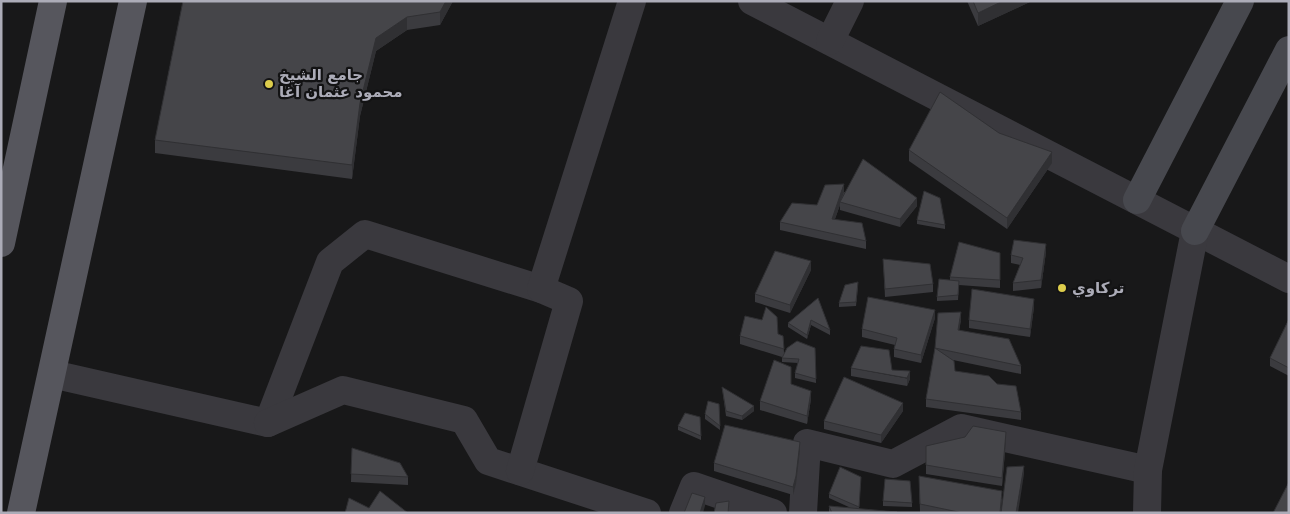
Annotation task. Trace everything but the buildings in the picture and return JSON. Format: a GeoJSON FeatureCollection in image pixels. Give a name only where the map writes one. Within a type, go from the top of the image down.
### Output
{"type":"FeatureCollection","features":[{"type":"Feature","properties":{"kind":"main road"},"geometry":{"type":"LineString","coordinates":[[1,243],[53,1]]}},
{"type":"Feature","properties":{"kind":"main road"},"geometry":{"type":"LineString","coordinates":[[21,513],[133,1]]}},
{"type":"Feature","properties":{"kind":"main road"},"geometry":{"type":"LineString","coordinates":[[1137,200],[1240,1]]}},
{"type":"Feature","properties":{"kind":"main road"},"geometry":{"type":"LineString","coordinates":[[1195,231],[1289,50]]}},
{"type":"Feature","properties":{"kind":"street"},"geometry":{"type":"LineString","coordinates":[[540,289],[632,1]]}},
{"type":"Feature","properties":{"kind":"street"},"geometry":{"type":"LineString","coordinates":[[752,1],[1289,279]]}},
{"type":"Feature","properties":{"kind":"street"},"geometry":{"type":"LineString","coordinates":[[830,41],[850,1]]}},
{"type":"Feature","properties":{"kind":"street"},"geometry":{"type":"LineString","coordinates":[[1147,513],[1148,470],[1195,231]]}},
{"type":"Feature","properties":{"kind":"street"},"geometry":{"type":"LineString","coordinates":[[268,423],[330,262],[366,234],[540,289],[569,301],[520,472]]}},
{"type":"Feature","properties":{"kind":"street"},"geometry":{"type":"LineString","coordinates":[[52,374],[268,423],[342,390],[464,420],[488,461],[520,472],[581,501],[647,513]]}},
{"type":"Feature","properties":{"kind":"street"},"geometry":{"type":"LineString","coordinates":[[803,513],[808,443],[893,464],[961,428],[1148,470]]}},
{"type":"Feature","properties":{"kind":"street"},"geometry":{"type":"LineString","coordinates":[[683,513],[694,486],[773,513]]}},
{"type":"Feature","properties":{"kind":"place","name":"جامع الشيخ محمود عثمان آغا"},"geometry":{"type":"Point","coordinates":[269,84]}},
{"type":"Feature","properties":{"kind":"place","name":"تركاوي"},"geometry":{"type":"Point","coordinates":[1062,288]}}]}
